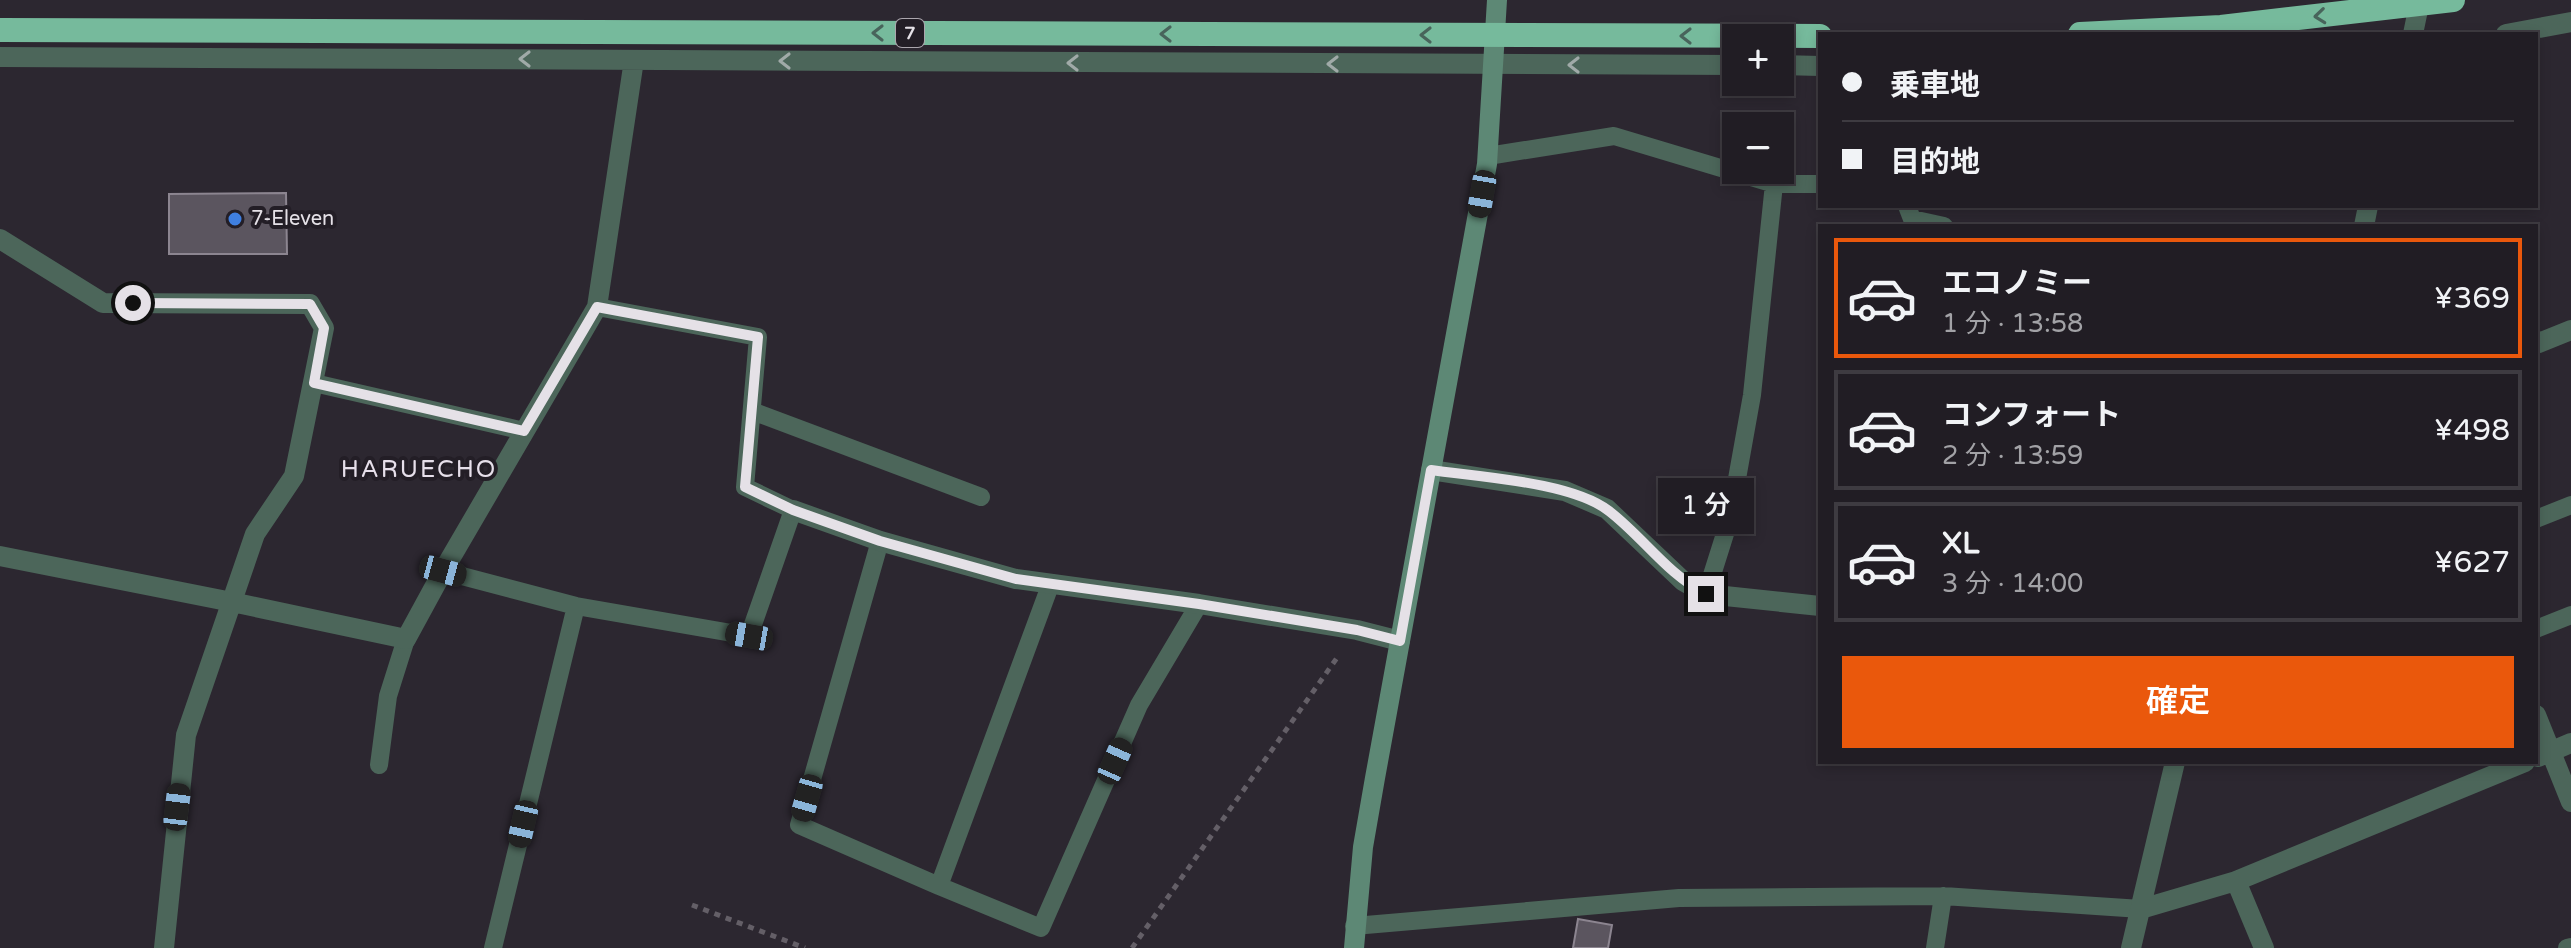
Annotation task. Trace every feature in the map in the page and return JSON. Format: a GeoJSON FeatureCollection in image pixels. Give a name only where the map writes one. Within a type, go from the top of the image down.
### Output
{"type":"FeatureCollection","features":[{"type":"Feature","properties":{"kind":"highway"},"geometry":{"type":"LineString","coordinates":[[2120,32],[2221,27],[2453,0]]}},
{"type":"Feature","properties":{"kind":"highway","name":"7"},"geometry":{"type":"LineString","coordinates":[[0,30],[1818,36]]}},
{"type":"Feature","properties":{"kind":"street"},"geometry":{"type":"LineString","coordinates":[[1354,948],[1363,847],[1488,156],[1497,0]]}},
{"type":"Feature","properties":{"kind":"street"},"geometry":{"type":"LineString","coordinates":[[2413,32],[2420,0]]}},
{"type":"Feature","properties":{"kind":"street"},"geometry":{"type":"LineString","coordinates":[[2517,32],[2571,22]]}},
{"type":"Feature","properties":{"kind":"street"},"geometry":{"type":"LineString","coordinates":[[0,57],[1722,65]]}},
{"type":"Feature","properties":{"kind":"street"},"geometry":{"type":"LineString","coordinates":[[0,556],[406,639],[597,307],[634,60]]}},
{"type":"Feature","properties":{"kind":"street"},"geometry":{"type":"LineString","coordinates":[[1794,65],[1818,66]]}},
{"type":"Feature","properties":{"kind":"street"},"geometry":{"type":"LineString","coordinates":[[0,239],[103,303],[310,304],[324,328],[294,476],[255,534],[186,735],[164,948]]}},
{"type":"Feature","properties":{"kind":"street"},"geometry":{"type":"LineString","coordinates":[[2538,343],[2571,330]]}},
{"type":"Feature","properties":{"kind":"street"},"geometry":{"type":"LineString","coordinates":[[1431,470],[1565,491],[1607,509],[1683,581],[1706,594],[1818,606]]}},
{"type":"Feature","properties":{"kind":"street"},"geometry":{"type":"LineString","coordinates":[[793,510],[880,541],[1016,579],[1199,604],[1357,630],[1400,641]]}},
{"type":"Feature","properties":{"kind":"street"},"geometry":{"type":"LineString","coordinates":[[2538,726],[2543,755],[2571,802]]}},
{"type":"Feature","properties":{"kind":"street"},"geometry":{"type":"LineString","coordinates":[[2543,755],[2571,743]]}},
{"type":"Feature","properties":{"kind":"street"},"geometry":{"type":"LineString","coordinates":[[2131,948],[2175,764]]}},
{"type":"Feature","properties":{"kind":"street"},"geometry":{"type":"LineString","coordinates":[[2141,909],[2236,881],[2520,764]]}},
{"type":"Feature","properties":{"kind":"street"},"geometry":{"type":"LineString","coordinates":[[2236,881],[2264,948]]}},
{"type":"Feature","properties":{"kind":"lane"},"geometry":{"type":"LineString","coordinates":[[1488,156],[1614,136],[1722,168]]}},
{"type":"Feature","properties":{"kind":"lane"},"geometry":{"type":"LineString","coordinates":[[1706,594],[1730,518],[1752,395],[1774,184]]}},
{"type":"Feature","properties":{"kind":"lane"},"geometry":{"type":"LineString","coordinates":[[1794,184],[1818,184]]}},
{"type":"Feature","properties":{"kind":"lane"},"geometry":{"type":"LineString","coordinates":[[1908,208],[1912,219],[1935,224]]}},
{"type":"Feature","properties":{"kind":"lane"},"geometry":{"type":"LineString","coordinates":[[443,571],[576,606],[749,636],[793,510],[745,487],[758,337],[597,307]]}},
{"type":"Feature","properties":{"kind":"lane"},"geometry":{"type":"LineString","coordinates":[[314,383],[524,431]]}},
{"type":"Feature","properties":{"kind":"lane"},"geometry":{"type":"LineString","coordinates":[[752,411],[981,497]]}},
{"type":"Feature","properties":{"kind":"lane"},"geometry":{"type":"LineString","coordinates":[[2538,518],[2571,505]]}},
{"type":"Feature","properties":{"kind":"lane"},"geometry":{"type":"LineString","coordinates":[[880,541],[799,825],[1041,928],[1139,705],[1199,604]]}},
{"type":"Feature","properties":{"kind":"lane"},"geometry":{"type":"LineString","coordinates":[[939,886],[1051,583]]}},
{"type":"Feature","properties":{"kind":"lane"},"geometry":{"type":"LineString","coordinates":[[493,948],[576,606]]}},
{"type":"Feature","properties":{"kind":"lane"},"geometry":{"type":"LineString","coordinates":[[2538,628],[2571,615]]}},
{"type":"Feature","properties":{"kind":"lane"},"geometry":{"type":"LineString","coordinates":[[379,765],[388,696],[406,639]]}},
{"type":"Feature","properties":{"kind":"lane"},"geometry":{"type":"LineString","coordinates":[[1935,948],[1943,896]]}},
{"type":"Feature","properties":{"kind":"lane"},"geometry":{"type":"LineString","coordinates":[[1354,926],[1679,898],[1943,896],[2141,909]]}},
{"type":"Feature","properties":{"kind":"path"},"geometry":{"type":"LineString","coordinates":[[1132,948],[1357,630]]}},
{"type":"Feature","properties":{"kind":"path"},"geometry":{"type":"LineString","coordinates":[[692,905],[805,948]]}},
{"type":"Feature","properties":{"kind":"building"},"geometry":{"type":"Polygon","coordinates":[[[286,193],[287,254],[169,254],[169,194],[286,193]]]}},
{"type":"Feature","properties":{"kind":"building"},"geometry":{"type":"Polygon","coordinates":[[[1578,919],[1612,925],[1608,948],[1573,948],[1578,919]]]}},
{"type":"Feature","properties":{"kind":"place","name":"7-Eleven"},"geometry":{"type":"Point","coordinates":[235,219]}},
{"type":"Feature","properties":{"kind":"district","name":"HARUECHO"},"geometry":{"type":"Point","coordinates":[419,469]}},
{"type":"Feature","properties":{"kind":"route"},"geometry":{"type":"LineString","coordinates":[[133,303],[310,304],[324,328],[314,383],[524,431],[597,307],[758,337],[745,487],[793,510],[880,541],[1016,579],[1199,604],[1357,630],[1400,641],[1431,470],[1565,491],[1607,509],[1683,581],[1706,594]]}}]}
